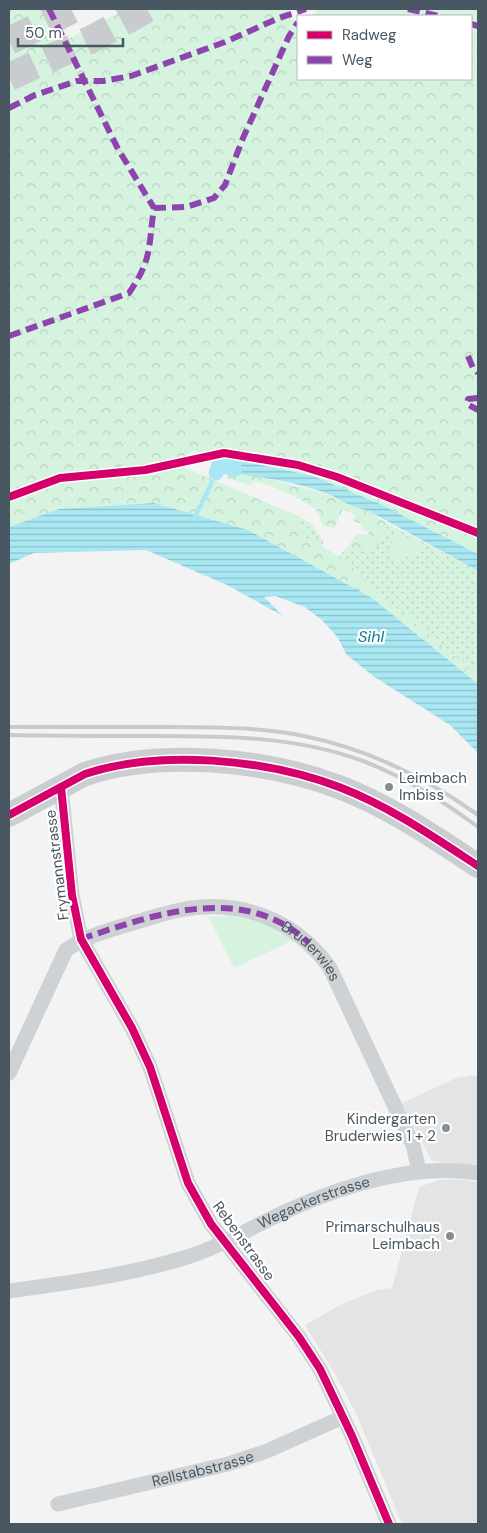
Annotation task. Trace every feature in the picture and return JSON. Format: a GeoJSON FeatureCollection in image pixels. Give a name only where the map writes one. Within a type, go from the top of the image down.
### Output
{"type":"FeatureCollection","features":[{"type":"Feature","properties":{"kind":"main road"},"geometry":{"type":"LineString","coordinates":[[9,815],[96,770],[145,761],[242,764],[292,773],[339,787],[424,831],[478,866]]}},
{"type":"Feature","properties":{"kind":"street","name":"Frymannstrasse"},"geometry":{"type":"LineString","coordinates":[[9,1073],[66,950],[82,939],[72,896],[61,787]]}},
{"type":"Feature","properties":{"kind":"street","name":"Bruderwies"},"geometry":{"type":"LineString","coordinates":[[82,939],[180,910],[212,907],[246,911],[272,919],[299,933],[319,952],[330,968],[413,1146],[419,1171]]}},
{"type":"Feature","properties":{"kind":"street","name":"Rebenstrasse"},"geometry":{"type":"LineString","coordinates":[[82,939],[132,1028],[150,1067],[188,1183],[211,1224],[299,1337],[320,1369],[389,1524]]}},
{"type":"Feature","properties":{"kind":"street","name":"Wegackerstrasse"},"geometry":{"type":"LineString","coordinates":[[9,1291],[87,1280],[186,1257],[226,1243],[255,1226],[320,1197],[372,1182],[419,1171],[478,1173]]}},
{"type":"Feature","properties":{"kind":"street","name":"Rellstabstrasse"},"geometry":{"type":"LineString","coordinates":[[58,1504],[228,1464],[267,1451],[342,1417]]}},
{"type":"Feature","properties":{"kind":"shaded area","name":"Kindergarten Bruderwies 1 + 2"},"geometry":{"type":"Polygon","coordinates":[[[471,1075],[478,1076],[478,1167],[432,1161],[402,1103],[456,1078],[471,1075]]]}},
{"type":"Feature","properties":{"kind":"shaded area"},"geometry":{"type":"Polygon","coordinates":[[[455,1179],[478,1182],[478,1524],[402,1524],[356,1413],[334,1372],[305,1325],[342,1304],[377,1290],[392,1288],[419,1187],[439,1180],[455,1179]]]}},
{"type":"Feature","properties":{"kind":"green space"},"geometry":{"type":"Polygon","coordinates":[[[9,9],[43,9],[58,44],[126,9],[287,9],[297,26],[297,80],[472,80],[472,15],[312,15],[319,9],[478,9],[478,554],[380,504],[253,462],[192,451],[181,466],[298,516],[305,537],[341,557],[383,597],[478,675],[478,684],[372,598],[248,530],[154,503],[59,509],[9,527],[9,9]]]}},
{"type":"Feature","properties":{"kind":"green space"},"geometry":{"type":"Polygon","coordinates":[[[229,473],[259,476],[329,495],[358,509],[367,510],[387,523],[379,545],[365,552],[355,548],[346,549],[358,533],[367,536],[369,532],[361,528],[362,524],[353,521],[355,515],[343,509],[334,528],[323,526],[316,510],[302,500],[276,488],[254,481],[250,485],[227,478],[229,473]]]}},
{"type":"Feature","properties":{"kind":"green space"},"geometry":{"type":"Polygon","coordinates":[[[298,516],[312,524],[324,542],[321,546],[304,537],[298,516]]]}},
{"type":"Feature","properties":{"kind":"green space"},"geometry":{"type":"Polygon","coordinates":[[[387,523],[478,571],[478,675],[383,597],[339,556],[346,549],[379,545],[387,523]]]}},
{"type":"Feature","properties":{"kind":"green space"},"geometry":{"type":"Polygon","coordinates":[[[398,534],[423,545],[417,554],[397,558],[385,554],[398,534]]]}},
{"type":"Feature","properties":{"kind":"green space"},"geometry":{"type":"Polygon","coordinates":[[[225,914],[266,924],[294,940],[234,968],[208,916],[225,917],[225,914]]]}},
{"type":"Feature","properties":{"kind":"water"},"geometry":{"type":"Polygon","coordinates":[[[218,456],[313,476],[380,504],[478,554],[478,571],[367,510],[351,506],[328,494],[291,483],[229,473],[228,469],[215,467],[218,456]]]}},
{"type":"Feature","properties":{"kind":"water","name":"Sihl"},"geometry":{"type":"Polygon","coordinates":[[[154,503],[248,530],[372,598],[478,684],[478,753],[450,725],[373,676],[346,654],[338,638],[323,621],[305,607],[275,596],[264,597],[283,616],[227,585],[146,550],[34,553],[9,564],[9,527],[59,509],[154,503]]]}},
{"type":"Feature","properties":{"kind":"waterway"},"geometry":{"type":"LineString","coordinates":[[216,473],[219,465],[235,469]]}},
{"type":"Feature","properties":{"kind":"waterway"},"geometry":{"type":"LineString","coordinates":[[194,519],[212,482]]}},
{"type":"Feature","properties":{"kind":"tunnel"},"geometry":{"type":"LineString","coordinates":[[9,41],[73,9]]}},
{"type":"Feature","properties":{"kind":"tunnel"},"geometry":{"type":"LineString","coordinates":[[9,77],[90,40],[147,9]]}},
{"type":"Feature","properties":{"kind":"railway"},"geometry":{"type":"LineString","coordinates":[[9,727],[219,727],[253,729],[304,736],[351,748],[395,766],[437,788],[478,815]]}},
{"type":"Feature","properties":{"kind":"railway"},"geometry":{"type":"LineString","coordinates":[[9,735],[233,737],[286,742],[312,747],[363,761],[394,774],[437,798],[478,827]]}},
{"type":"Feature","properties":{"kind":"marked path"},"geometry":{"type":"LineString","coordinates":[[49,9],[118,149],[154,208]]}},
{"type":"Feature","properties":{"kind":"marked path"},"geometry":{"type":"LineString","coordinates":[[9,108],[35,95],[77,81],[103,81],[131,76],[225,42],[279,18],[306,9]]}},
{"type":"Feature","properties":{"kind":"marked path"},"geometry":{"type":"LineString","coordinates":[[408,9],[435,15]]}},
{"type":"Feature","properties":{"kind":"marked path"},"geometry":{"type":"LineString","coordinates":[[154,208],[186,207],[214,198],[225,185],[243,138],[289,36],[297,24]]}},
{"type":"Feature","properties":{"kind":"marked path"},"geometry":{"type":"LineString","coordinates":[[472,24],[478,26]]}},
{"type":"Feature","properties":{"kind":"marked path"},"geometry":{"type":"LineString","coordinates":[[9,336],[129,293],[146,261],[154,208]]}},
{"type":"Feature","properties":{"kind":"marked path"},"geometry":{"type":"LineString","coordinates":[[468,356],[473,368],[478,373]]}},
{"type":"Feature","properties":{"kind":"marked path"},"geometry":{"type":"LineString","coordinates":[[478,398],[468,399],[467,404],[478,410]]}},
{"type":"Feature","properties":{"kind":"marked path"},"geometry":{"type":"LineString","coordinates":[[81,939],[109,929],[169,913],[198,909],[228,908],[256,913],[284,924],[309,943]]}},
{"type":"Feature","properties":{"kind":"cycle path"},"geometry":{"type":"LineString","coordinates":[[9,497],[60,478],[145,470],[224,453],[298,465],[337,477],[478,533]]}},
{"type":"Feature","properties":{"kind":"cycle path"},"geometry":{"type":"LineString","coordinates":[[9,815],[85,774],[114,766],[179,760],[246,764],[310,777],[358,795],[411,823],[478,866]]}},
{"type":"Feature","properties":{"kind":"cycle path"},"geometry":{"type":"LineString","coordinates":[[61,787],[72,895],[81,939],[132,1028],[150,1067],[188,1183],[211,1224],[299,1337],[320,1369],[352,1436],[389,1524]]}},
{"type":"Feature","properties":{"kind":"place","name":"Leimbach Imbiss"},"geometry":{"type":"Point","coordinates":[389,787]}},
{"type":"Feature","properties":{"kind":"place","name":"Kindergarten Bruderwies 1 + 2"},"geometry":{"type":"Point","coordinates":[446,1128]}},
{"type":"Feature","properties":{"kind":"place","name":"Primarschulhaus Leimbach"},"geometry":{"type":"Point","coordinates":[450,1236]}}]}
